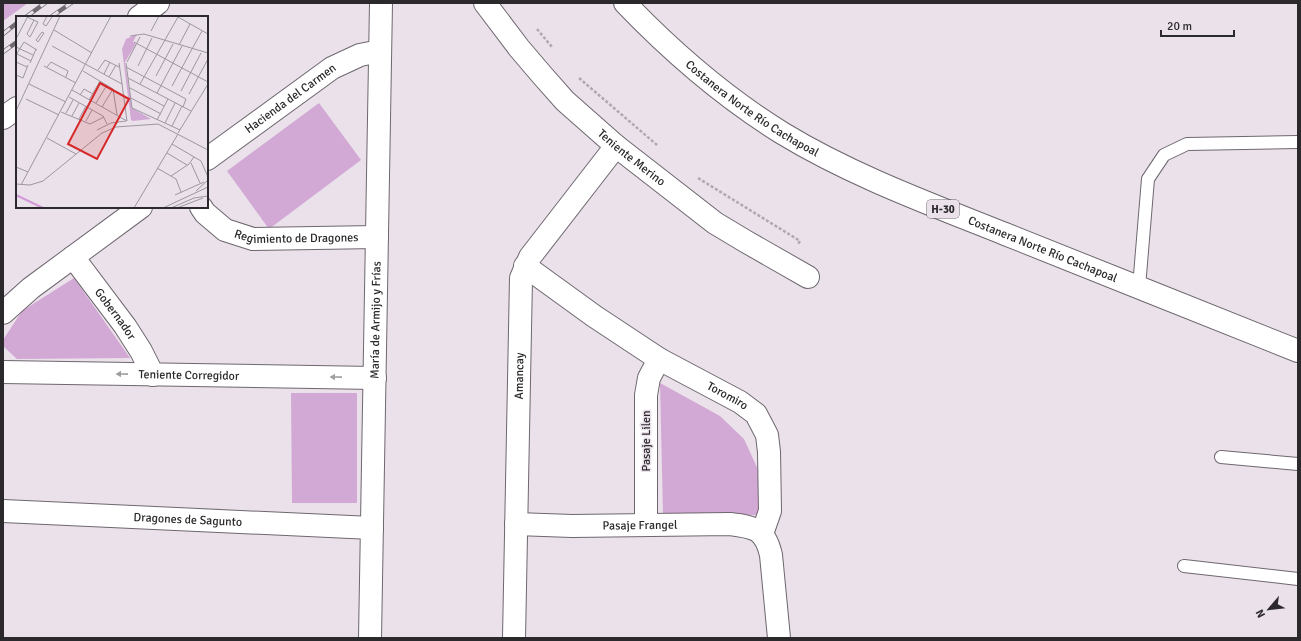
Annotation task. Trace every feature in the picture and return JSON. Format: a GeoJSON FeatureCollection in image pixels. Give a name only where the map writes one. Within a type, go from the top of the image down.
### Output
{"type":"FeatureCollection","features":[{"type":"Feature","properties":{"kind":"street"},"geometry":{"type":"LineString","coordinates":[[141,16],[158,3]]}},
{"type":"Feature","properties":{"kind":"street","name":"María de Armijo y Frías"},"geometry":{"type":"LineString","coordinates":[[370,638],[381,3]]}},
{"type":"Feature","properties":{"kind":"street","name":"Teniente Merino"},"geometry":{"type":"LineString","coordinates":[[485,3],[519,48],[565,101],[616,146],[715,223],[799,271]]}},
{"type":"Feature","properties":{"kind":"street","name":"Costanera Norte Río Cachapoal"},"geometry":{"type":"LineString","coordinates":[[625,3],[678,55],[743,107],[781,132],[819,154],[910,196],[1298,351]]}},
{"type":"Feature","properties":{"kind":"street","name":"Hacienda del Carmen"},"geometry":{"type":"LineString","coordinates":[[208,158],[332,68],[360,55],[380,51]]}},
{"type":"Feature","properties":{"kind":"street"},"geometry":{"type":"LineString","coordinates":[[3,118],[16,109]]}},
{"type":"Feature","properties":{"kind":"street","name":"Amancay"},"geometry":{"type":"LineString","coordinates":[[514,638],[521,278],[525,266],[539,244],[616,146]]}},
{"type":"Feature","properties":{"kind":"street"},"geometry":{"type":"LineString","coordinates":[[3,313],[31,288],[140,208]]}},
{"type":"Feature","properties":{"kind":"street","name":"Regimiento de Dragones"},"geometry":{"type":"LineString","coordinates":[[202,208],[205,213],[225,230],[253,239],[377,237]]}},
{"type":"Feature","properties":{"kind":"street","name":"Gobernador"},"geometry":{"type":"LineString","coordinates":[[73,257],[125,326],[153,374]]}},
{"type":"Feature","properties":{"kind":"street","name":"Toromiro"},"geometry":{"type":"LineString","coordinates":[[525,266],[594,316],[659,359],[740,402],[756,414],[767,435],[769,452],[770,511],[762,534]]}},
{"type":"Feature","properties":{"kind":"street","name":"Pasaje Lilen"},"geometry":{"type":"LineString","coordinates":[[646,525],[646,395],[649,378],[659,359]]}},
{"type":"Feature","properties":{"kind":"street","name":"Teniente Corregidor"},"geometry":{"type":"LineString","coordinates":[[3,372],[375,378]]}},
{"type":"Feature","properties":{"kind":"street","name":"Dragones de Sagunto"},"geometry":{"type":"LineString","coordinates":[[3,511],[372,528]]}},
{"type":"Feature","properties":{"kind":"street","name":"Pasaje Frangel"},"geometry":{"type":"LineString","coordinates":[[516,524],[572,526],[730,524],[747,526],[762,534]]}},
{"type":"Feature","properties":{"kind":"street"},"geometry":{"type":"LineString","coordinates":[[762,534],[768,543],[771,556],[779,638]]}},
{"type":"Feature","properties":{"kind":"lane"},"geometry":{"type":"LineString","coordinates":[[1139,287],[1148,179],[1164,155],[1187,144],[1298,142]]}},
{"type":"Feature","properties":{"kind":"lane"},"geometry":{"type":"LineString","coordinates":[[1221,457],[1298,464]]}},
{"type":"Feature","properties":{"kind":"lane"},"geometry":{"type":"LineString","coordinates":[[1184,566],[1298,579]]}},
{"type":"Feature","properties":{"kind":"path"},"geometry":{"type":"LineString","coordinates":[[534,26],[553,48]]}},
{"type":"Feature","properties":{"kind":"path"},"geometry":{"type":"LineString","coordinates":[[577,76],[660,148]]}},
{"type":"Feature","properties":{"kind":"path"},"geometry":{"type":"LineString","coordinates":[[697,177],[800,241],[799,271]]}},
{"type":"Feature","properties":{"kind":"shaded area"},"geometry":{"type":"Polygon","coordinates":[[[3,3],[28,3],[3,21],[3,3]]]}},
{"type":"Feature","properties":{"kind":"shaded area"},"geometry":{"type":"Polygon","coordinates":[[[319,103],[361,160],[269,229],[227,171],[319,103]]]}},
{"type":"Feature","properties":{"kind":"shaded area"},"geometry":{"type":"Polygon","coordinates":[[[74,278],[130,358],[17,359],[3,346],[3,340],[22,311],[74,278]]]}},
{"type":"Feature","properties":{"kind":"shaded area"},"geometry":{"type":"Polygon","coordinates":[[[660,383],[720,416],[744,439],[760,474],[761,515],[663,514],[660,383]]]}},
{"type":"Feature","properties":{"kind":"shaded area"},"geometry":{"type":"Polygon","coordinates":[[[291,393],[357,393],[357,503],[292,503],[291,393]]]}},
{"type":"Feature","properties":{"kind":"railway"},"geometry":{"type":"LineString","coordinates":[[27,16],[45,3]]}},
{"type":"Feature","properties":{"kind":"railway"},"geometry":{"type":"LineString","coordinates":[[52,16],[71,3]]}},
{"type":"Feature","properties":{"kind":"railway"},"geometry":{"type":"LineString","coordinates":[[3,34],[16,24]]}},
{"type":"Feature","properties":{"kind":"railway"},"geometry":{"type":"LineString","coordinates":[[3,52],[16,43]]}}]}
